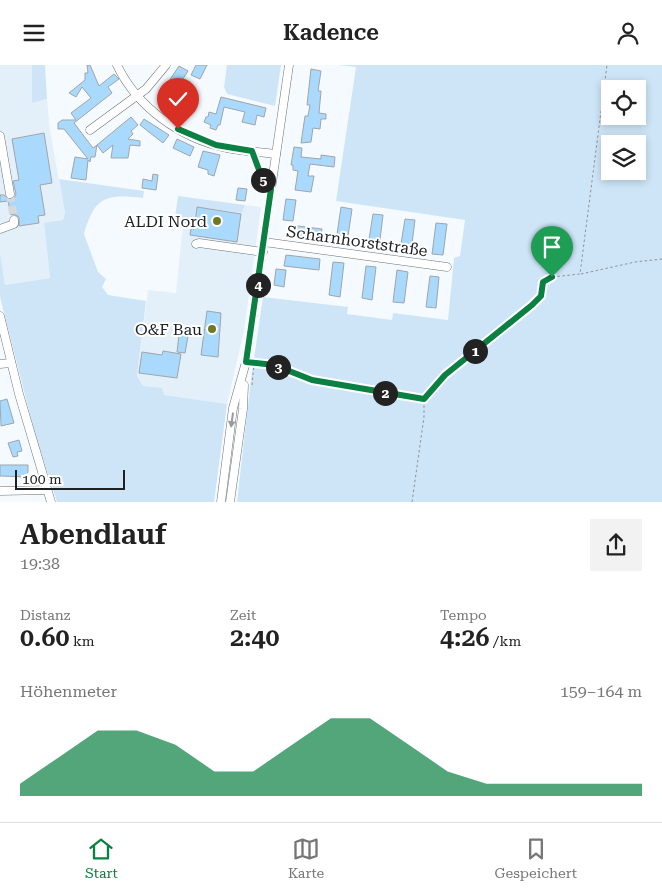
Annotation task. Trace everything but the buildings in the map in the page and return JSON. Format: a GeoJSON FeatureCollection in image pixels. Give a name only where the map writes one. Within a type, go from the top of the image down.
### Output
{"type":"FeatureCollection","features":[{"type":"Feature","properties":{"kind":"street"},"geometry":{"type":"LineString","coordinates":[[117,65],[137,95],[167,122],[193,136],[226,148],[276,154]]}},
{"type":"Feature","properties":{"kind":"street"},"geometry":{"type":"LineString","coordinates":[[90,130],[137,95],[158,77],[166,65]]}},
{"type":"Feature","properties":{"kind":"street"},"geometry":{"type":"LineString","coordinates":[[221,502],[233,408],[246,362],[289,65]]}},
{"type":"Feature","properties":{"kind":"street"},"geometry":{"type":"LineString","coordinates":[[0,135],[10,194]]}},
{"type":"Feature","properties":{"kind":"street"},"geometry":{"type":"LineString","coordinates":[[0,229],[11,226],[14,224],[14,220]]}},
{"type":"Feature","properties":{"kind":"street","name":"Scharnhorststraße"},"geometry":{"type":"LineString","coordinates":[[264,242],[447,267]]}},
{"type":"Feature","properties":{"kind":"street"},"geometry":{"type":"LineString","coordinates":[[196,244],[263,252]]}},
{"type":"Feature","properties":{"kind":"street"},"geometry":{"type":"LineString","coordinates":[[0,317],[11,363],[51,502]]}},
{"type":"Feature","properties":{"kind":"street"},"geometry":{"type":"LineString","coordinates":[[0,364],[11,363]]}},
{"type":"Feature","properties":{"kind":"street"},"geometry":{"type":"LineString","coordinates":[[230,502],[243,409],[244,373]]}},
{"type":"Feature","properties":{"kind":"street"},"geometry":{"type":"LineString","coordinates":[[0,491],[47,490]]}},
{"type":"Feature","properties":{"kind":"path"},"geometry":{"type":"LineString","coordinates":[[580,274],[607,65]]}},
{"type":"Feature","properties":{"kind":"path"},"geometry":{"type":"LineString","coordinates":[[252,151],[265,186],[271,189]]}},
{"type":"Feature","properties":{"kind":"path"},"geometry":{"type":"LineString","coordinates":[[412,502],[424,417],[424,399],[445,375],[532,305],[541,296],[543,282],[552,277],[580,274],[635,262],[662,259]]}},
{"type":"Feature","properties":{"kind":"path"},"geometry":{"type":"LineString","coordinates":[[246,362],[274,365],[312,380],[424,399]]}},
{"type":"Feature","properties":{"kind":"shaded area"},"geometry":{"type":"Polygon","coordinates":[[[0,65],[32,65],[32,103],[47,99],[50,131],[65,213],[63,220],[44,224],[50,278],[5,285],[0,252],[0,65]]]}},
{"type":"Feature","properties":{"kind":"shaded area"},"geometry":{"type":"Polygon","coordinates":[[[32,65],[45,65],[47,99],[32,103],[32,65]]]}},
{"type":"Feature","properties":{"kind":"shaded area"},"geometry":{"type":"Polygon","coordinates":[[[227,65],[281,65],[275,106],[227,94],[224,87],[227,65]]]}},
{"type":"Feature","properties":{"kind":"shaded area"},"geometry":{"type":"Polygon","coordinates":[[[338,65],[662,65],[662,502],[237,502],[251,379],[263,297],[348,307],[347,314],[392,320],[393,313],[448,320],[454,258],[460,256],[465,220],[336,201],[356,67],[338,65]]]}},
{"type":"Feature","properties":{"kind":"shaded area"},"geometry":{"type":"Polygon","coordinates":[[[59,179],[144,191],[143,198],[120,197],[104,200],[93,212],[84,234],[98,272],[106,279],[102,287],[108,295],[146,301],[137,376],[143,386],[162,388],[164,395],[227,404],[214,502],[57,502],[35,434],[2,305],[0,296],[0,252],[5,285],[50,278],[44,223],[63,220],[65,213],[59,179]]]}},
{"type":"Feature","properties":{"kind":"shaded area"},"geometry":{"type":"Polygon","coordinates":[[[178,196],[245,205],[242,213],[196,207],[193,225],[183,224],[175,217],[178,196]]]}},
{"type":"Feature","properties":{"kind":"shaded area"},"geometry":{"type":"Polygon","coordinates":[[[245,205],[261,207],[244,331],[227,404],[164,395],[143,386],[137,376],[148,290],[176,293],[183,224],[193,225],[195,207],[242,213],[245,205]]]}},
{"type":"Feature","properties":{"kind":"tunnel"},"geometry":{"type":"LineString","coordinates":[[10,194],[14,220]]}},
{"type":"Feature","properties":{"kind":"place","name":"ALDI Nord"},"geometry":{"type":"Point","coordinates":[217,221]}},
{"type":"Feature","properties":{"kind":"place","name":"O&F Bau"},"geometry":{"type":"Point","coordinates":[212,329]}},
{"type":"Feature","properties":{"kind":"route"},"geometry":{"type":"LineString","coordinates":[[178,129],[200,140],[226,148],[252,151],[265,186],[271,189],[246,362],[274,365],[312,380],[424,399],[445,375],[532,305],[541,296],[543,282],[552,277]]}}]}
